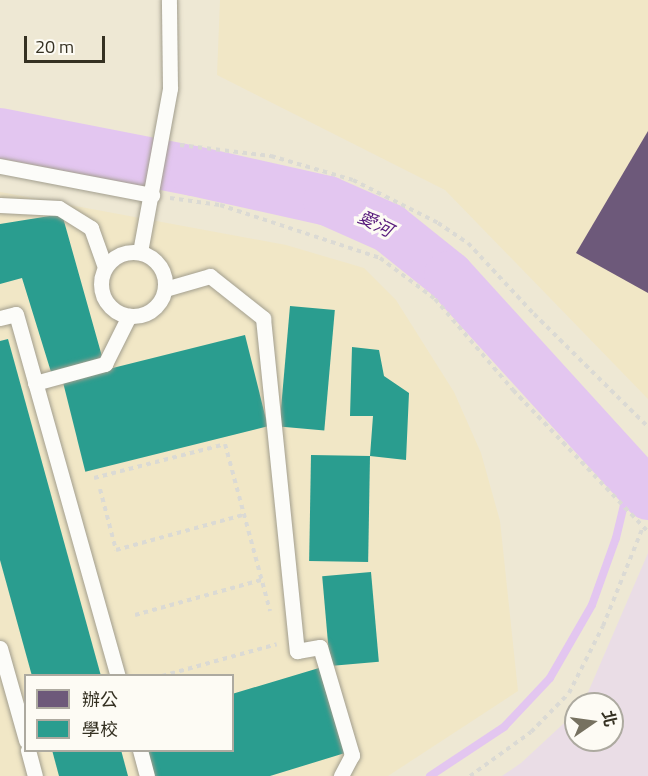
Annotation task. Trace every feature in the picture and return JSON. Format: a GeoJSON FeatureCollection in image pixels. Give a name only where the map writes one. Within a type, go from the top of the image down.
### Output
{"type":"FeatureCollection","features":[{"type":"Feature","properties":{"kind":"lane"},"geometry":{"type":"LineString","coordinates":[[140,252],[170,88],[169,0]]}},
{"type":"Feature","properties":{"kind":"lane"},"geometry":{"type":"LineString","coordinates":[[0,166],[152,195]]}},
{"type":"Feature","properties":{"kind":"lane"},"geometry":{"type":"LineString","coordinates":[[0,206],[59,208],[91,228],[105,267]]}},
{"type":"Feature","properties":{"kind":"lane"},"geometry":{"type":"LineString","coordinates":[[140,252],[157,261],[163,269],[165,289],[156,307],[139,316],[119,313],[104,298],[102,277],[105,267],[120,254],[140,252]]}},
{"type":"Feature","properties":{"kind":"lane"},"geometry":{"type":"LineString","coordinates":[[165,289],[210,276],[263,318],[297,651],[320,647],[352,755],[341,776]]}},
{"type":"Feature","properties":{"kind":"lane"},"geometry":{"type":"LineString","coordinates":[[0,318],[16,314],[118,674]]}},
{"type":"Feature","properties":{"kind":"lane"},"geometry":{"type":"LineString","coordinates":[[35,383],[105,364],[129,316]]}},
{"type":"Feature","properties":{"kind":"lane"},"geometry":{"type":"LineString","coordinates":[[0,648],[24,733]]}},
{"type":"Feature","properties":{"kind":"lane"},"geometry":{"type":"LineString","coordinates":[[29,752],[35,776]]}},
{"type":"Feature","properties":{"kind":"lane"},"geometry":{"type":"LineString","coordinates":[[141,752],[147,776]]}},
{"type":"Feature","properties":{"kind":"path"},"geometry":{"type":"LineString","coordinates":[[161,143],[271,156],[353,180],[438,223],[468,243],[534,314],[648,427]]}},
{"type":"Feature","properties":{"kind":"path"},"geometry":{"type":"LineString","coordinates":[[152,195],[220,206],[380,258],[435,299],[513,390],[648,532]]}},
{"type":"Feature","properties":{"kind":"path"},"geometry":{"type":"LineString","coordinates":[[94,478],[225,444],[273,622]]}},
{"type":"Feature","properties":{"kind":"path"},"geometry":{"type":"LineString","coordinates":[[100,489],[116,550],[243,515]]}},
{"type":"Feature","properties":{"kind":"path"},"geometry":{"type":"LineString","coordinates":[[470,776],[531,732],[569,693],[603,626],[643,527]]}},
{"type":"Feature","properties":{"kind":"path"},"geometry":{"type":"LineString","coordinates":[[135,615],[261,580]]}},
{"type":"Feature","properties":{"kind":"path"},"geometry":{"type":"LineString","coordinates":[[166,674],[278,644],[275,633]]}},
{"type":"Feature","properties":{"kind":"shaded area"},"geometry":{"type":"Polygon","coordinates":[[[220,0],[648,0],[648,399],[445,190],[217,75],[220,0]]]}},
{"type":"Feature","properties":{"kind":"shaded area"},"geometry":{"type":"Polygon","coordinates":[[[0,192],[286,245],[364,268],[396,300],[454,392],[481,453],[500,521],[518,691],[388,776],[0,776],[0,192]]]}},
{"type":"Feature","properties":{"kind":"shaded area"},"geometry":{"type":"Polygon","coordinates":[[[648,553],[648,776],[502,776],[521,763],[564,723],[564,752],[624,752],[624,692],[588,692],[648,553]]]}},
{"type":"Feature","properties":{"kind":"building: 辦公"},"geometry":{"type":"Polygon","coordinates":[[[648,131],[648,293],[576,253],[648,131]]]}},
{"type":"Feature","properties":{"kind":"building: 學校"},"geometry":{"type":"Polygon","coordinates":[[[62,214],[103,360],[51,372],[22,278],[0,284],[0,224],[62,214]]]}},
{"type":"Feature","properties":{"kind":"building: 學校"},"geometry":{"type":"Polygon","coordinates":[[[290,306],[335,310],[324,430],[279,427],[290,306]]]}},
{"type":"Feature","properties":{"kind":"building: 學校"},"geometry":{"type":"Polygon","coordinates":[[[245,335],[268,426],[85,472],[63,380],[245,335]]]}},
{"type":"Feature","properties":{"kind":"building: 學校"},"geometry":{"type":"Polygon","coordinates":[[[8,339],[100,674],[31,674],[0,560],[0,341],[8,339]]]}},
{"type":"Feature","properties":{"kind":"building: 學校"},"geometry":{"type":"Polygon","coordinates":[[[352,347],[379,350],[384,376],[409,393],[406,460],[370,456],[373,416],[350,416],[352,347]]]}},
{"type":"Feature","properties":{"kind":"building: 學校"},"geometry":{"type":"Polygon","coordinates":[[[311,455],[370,456],[368,562],[309,561],[311,455]]]}},
{"type":"Feature","properties":{"kind":"building: 學校"},"geometry":{"type":"Polygon","coordinates":[[[371,572],[379,662],[330,666],[322,576],[371,572]]]}},
{"type":"Feature","properties":{"kind":"building: 學校"},"geometry":{"type":"Polygon","coordinates":[[[319,668],[345,753],[270,776],[153,776],[146,752],[234,752],[234,693],[319,668]]]}},
{"type":"Feature","properties":{"kind":"building: 學校"},"geometry":{"type":"Polygon","coordinates":[[[53,752],[122,752],[128,776],[59,776],[53,752]]]}},
{"type":"Feature","properties":{"kind":"waterway","name":"愛河"},"geometry":{"type":"LineString","coordinates":[[0,133],[194,171],[328,201],[389,228],[449,276],[648,495]]}},
{"type":"Feature","properties":{"kind":"waterway"},"geometry":{"type":"LineString","coordinates":[[430,776],[504,727],[550,678],[592,605],[616,538],[631,476]]}}]}
